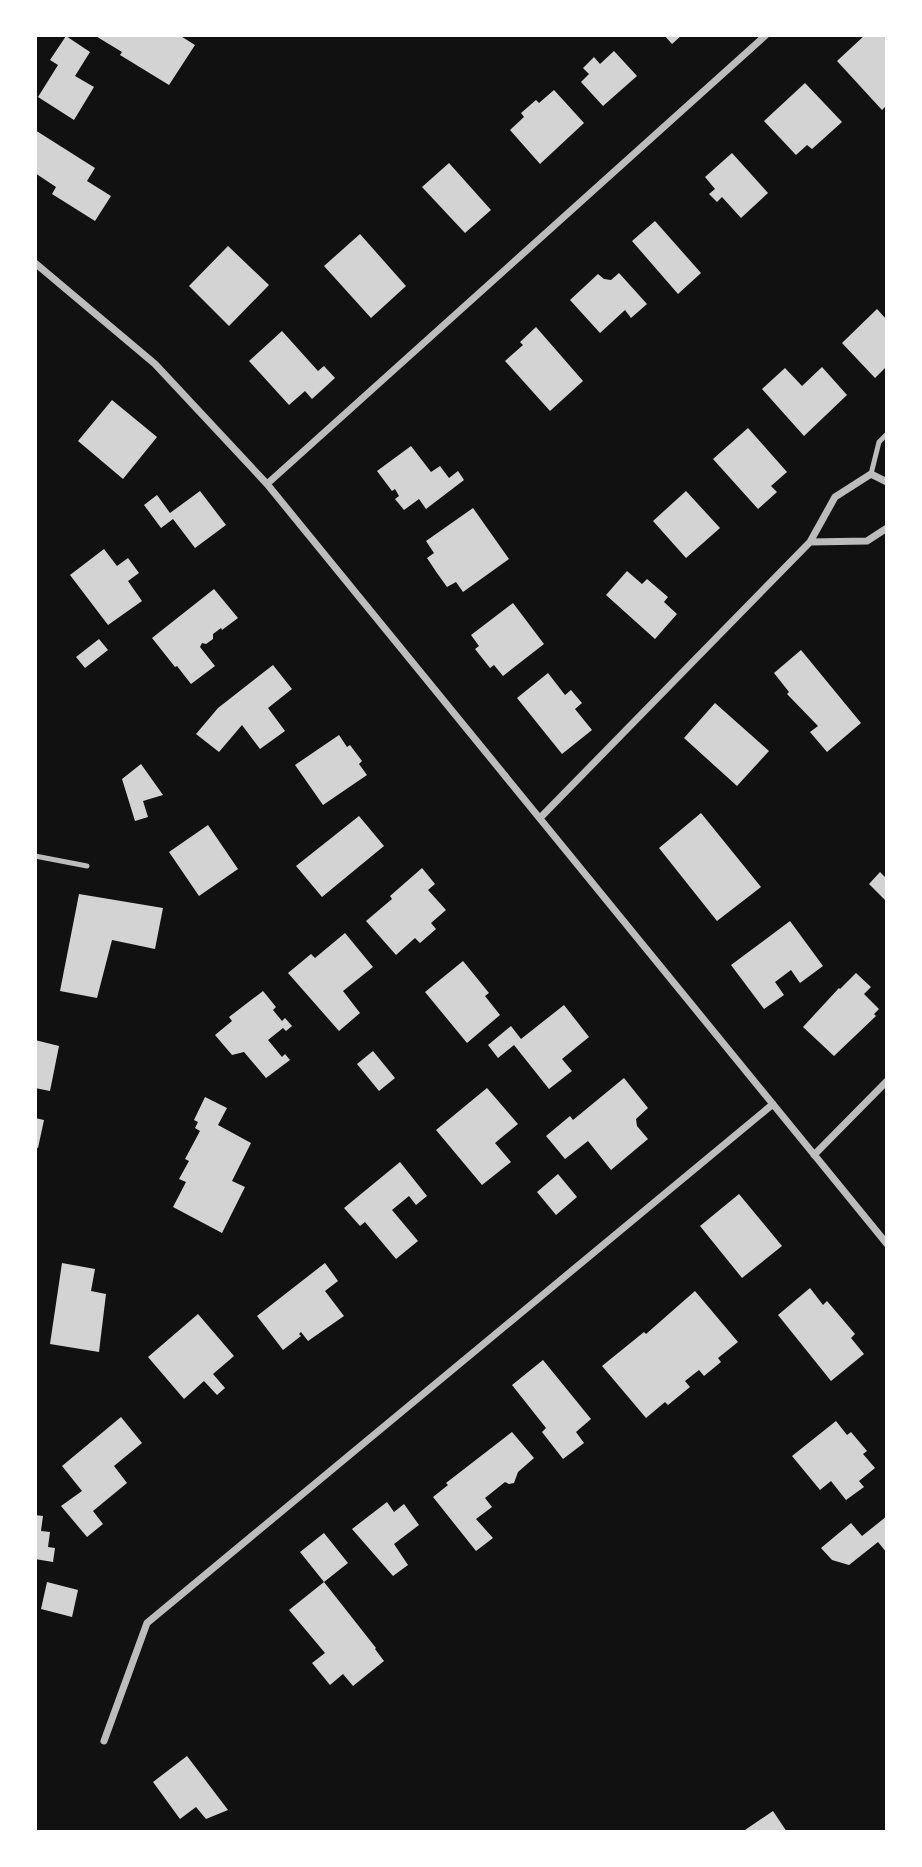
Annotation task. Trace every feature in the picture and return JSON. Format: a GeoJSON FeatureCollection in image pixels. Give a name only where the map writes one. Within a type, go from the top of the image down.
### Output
{"type":"FeatureCollection","features":[{"type":"Feature","properties":{"kind":"street"},"geometry":{"type":"LineString","coordinates":[[267,484],[765,35]]}},
{"type":"Feature","properties":{"kind":"street"},"geometry":{"type":"LineString","coordinates":[[35,263],[155,364],[267,484],[887,1244]]}},
{"type":"Feature","properties":{"kind":"street"},"geometry":{"type":"LineString","coordinates":[[540,818],[810,542],[835,497],[871,474],[887,482]]}},
{"type":"Feature","properties":{"kind":"street"},"geometry":{"type":"LineString","coordinates":[[810,542],[867,541],[887,528]]}},
{"type":"Feature","properties":{"kind":"street"},"geometry":{"type":"LineString","coordinates":[[814,1155],[887,1081]]}},
{"type":"Feature","properties":{"kind":"street"},"geometry":{"type":"LineString","coordinates":[[104,1741],[147,1623],[773,1104]]}},
{"type":"Feature","properties":{"kind":"lane"},"geometry":{"type":"LineString","coordinates":[[871,474],[879,442],[887,434]]}},
{"type":"Feature","properties":{"kind":"lane"},"geometry":{"type":"LineString","coordinates":[[35,856],[87,866]]}},
{"type":"Feature","properties":{"kind":"building"},"geometry":{"type":"Polygon","coordinates":[[[94,35],[179,35],[195,45],[169,85],[120,55],[122,52],[94,35]]]}},
{"type":"Feature","properties":{"kind":"building"},"geometry":{"type":"Polygon","coordinates":[[[664,35],[682,35],[672,44],[664,35]]]}},
{"type":"Feature","properties":{"kind":"building"},"geometry":{"type":"Polygon","coordinates":[[[865,35],[887,35],[887,105],[882,110],[837,61],[865,35]]]}},
{"type":"Feature","properties":{"kind":"building"},"geometry":{"type":"Polygon","coordinates":[[[66,36],[90,52],[75,76],[94,87],[74,120],[38,97],[58,65],[50,60],[66,36]]]}},
{"type":"Feature","properties":{"kind":"building"},"geometry":{"type":"Polygon","coordinates":[[[614,51],[637,76],[603,106],[581,82],[589,74],[583,68],[594,57],[600,64],[614,51]]]}},
{"type":"Feature","properties":{"kind":"building"},"geometry":{"type":"Polygon","coordinates":[[[805,83],[842,122],[812,149],[807,145],[796,155],[764,121],[805,83]]]}},
{"type":"Feature","properties":{"kind":"building"},"geometry":{"type":"Polygon","coordinates":[[[554,90],[584,123],[540,164],[510,130],[524,117],[521,113],[554,90]]]}},
{"type":"Feature","properties":{"kind":"building"},"geometry":{"type":"Polygon","coordinates":[[[35,130],[95,168],[87,181],[111,196],[95,221],[52,194],[56,187],[35,173],[35,130]]]}},
{"type":"Feature","properties":{"kind":"building"},"geometry":{"type":"Polygon","coordinates":[[[732,153],[768,193],[741,218],[722,197],[717,202],[709,194],[715,189],[705,177],[732,153]]]}},
{"type":"Feature","properties":{"kind":"building"},"geometry":{"type":"Polygon","coordinates":[[[449,163],[491,210],[465,233],[422,187],[449,163]]]}},
{"type":"Feature","properties":{"kind":"building"},"geometry":{"type":"Polygon","coordinates":[[[655,221],[701,273],[678,294],[632,241],[655,221]]]}},
{"type":"Feature","properties":{"kind":"building"},"geometry":{"type":"Polygon","coordinates":[[[360,234],[406,286],[371,318],[324,266],[360,234]]]}},
{"type":"Feature","properties":{"kind":"building"},"geometry":{"type":"Polygon","coordinates":[[[228,246],[269,285],[229,326],[189,286],[228,246]]]}},
{"type":"Feature","properties":{"kind":"building"},"geometry":{"type":"Polygon","coordinates":[[[619,273],[647,304],[631,318],[625,310],[600,333],[570,300],[598,274],[611,280],[619,273]]]}},
{"type":"Feature","properties":{"kind":"building"},"geometry":{"type":"Polygon","coordinates":[[[877,309],[887,320],[887,366],[875,378],[842,343],[877,309]]]}},
{"type":"Feature","properties":{"kind":"building"},"geometry":{"type":"Polygon","coordinates":[[[536,327],[583,381],[550,411],[505,361],[523,345],[520,342],[536,327]]]}},
{"type":"Feature","properties":{"kind":"building"},"geometry":{"type":"Polygon","coordinates":[[[282,331],[318,371],[324,366],[335,378],[312,399],[305,391],[289,405],[249,361],[282,331]]]}},
{"type":"Feature","properties":{"kind":"building"},"geometry":{"type":"Polygon","coordinates":[[[822,367],[847,395],[804,436],[762,389],[785,368],[802,386],[822,367]]]}},
{"type":"Feature","properties":{"kind":"building"},"geometry":{"type":"Polygon","coordinates":[[[112,400],[157,437],[123,479],[78,441],[112,400]]]}},
{"type":"Feature","properties":{"kind":"building"},"geometry":{"type":"Polygon","coordinates":[[[748,428],[787,472],[771,486],[777,492],[758,509],[713,459],[748,428]]]}},
{"type":"Feature","properties":{"kind":"building"},"geometry":{"type":"Polygon","coordinates":[[[411,446],[431,472],[440,466],[449,478],[458,471],[464,480],[426,509],[419,499],[404,510],[395,499],[399,496],[395,489],[392,491],[377,471],[411,446]]]}},
{"type":"Feature","properties":{"kind":"building"},"geometry":{"type":"Polygon","coordinates":[[[200,491],[226,525],[195,548],[173,519],[161,528],[144,505],[157,495],[170,513],[200,491]]]}},
{"type":"Feature","properties":{"kind":"building"},"geometry":{"type":"Polygon","coordinates":[[[686,491],[720,528],[686,558],[653,521],[686,491]]]}},
{"type":"Feature","properties":{"kind":"building"},"geometry":{"type":"Polygon","coordinates":[[[473,508],[509,559],[463,592],[456,582],[447,587],[427,558],[434,553],[426,541],[473,508]]]}},
{"type":"Feature","properties":{"kind":"building"},"geometry":{"type":"Polygon","coordinates":[[[104,549],[117,566],[128,558],[139,573],[128,581],[142,601],[108,625],[70,575],[104,549]]]}},
{"type":"Feature","properties":{"kind":"building"},"geometry":{"type":"Polygon","coordinates":[[[627,571],[642,584],[647,579],[668,597],[664,602],[677,614],[655,639],[606,595],[627,571]]]}},
{"type":"Feature","properties":{"kind":"building"},"geometry":{"type":"Polygon","coordinates":[[[214,589],[238,618],[213,634],[213,639],[206,644],[202,643],[200,647],[215,666],[191,684],[152,638],[214,589]]]}},
{"type":"Feature","properties":{"kind":"building"},"geometry":{"type":"Polygon","coordinates":[[[513,603],[544,644],[503,676],[494,665],[490,668],[475,649],[479,646],[471,635],[513,603]]]}},
{"type":"Feature","properties":{"kind":"building"},"geometry":{"type":"Polygon","coordinates":[[[99,639],[108,650],[85,668],[76,657],[99,639]]]}},
{"type":"Feature","properties":{"kind":"building"},"geometry":{"type":"Polygon","coordinates":[[[801,650],[861,723],[827,752],[810,732],[818,726],[787,694],[789,692],[774,673],[801,650]]]}},
{"type":"Feature","properties":{"kind":"building"},"geometry":{"type":"Polygon","coordinates":[[[273,665],[292,689],[268,708],[285,731],[260,749],[242,725],[219,752],[196,734],[218,708],[273,665]]]}},
{"type":"Feature","properties":{"kind":"building"},"geometry":{"type":"Polygon","coordinates":[[[548,673],[565,695],[571,690],[582,703],[575,709],[592,730],[562,754],[517,698],[548,673]]]}},
{"type":"Feature","properties":{"kind":"building"},"geometry":{"type":"Polygon","coordinates":[[[715,703],[769,751],[737,786],[684,738],[715,703]]]}},
{"type":"Feature","properties":{"kind":"building"},"geometry":{"type":"Polygon","coordinates":[[[339,735],[362,761],[359,764],[367,775],[323,805],[295,765],[339,735]]]}},
{"type":"Feature","properties":{"kind":"building"},"geometry":{"type":"Polygon","coordinates":[[[141,764],[163,795],[143,801],[148,817],[135,821],[122,779],[141,764]]]}},
{"type":"Feature","properties":{"kind":"building"},"geometry":{"type":"Polygon","coordinates":[[[701,813],[761,887],[717,921],[659,848],[701,813]]]}},
{"type":"Feature","properties":{"kind":"building"},"geometry":{"type":"Polygon","coordinates":[[[359,816],[384,846],[322,897],[296,866],[359,816]]]}},
{"type":"Feature","properties":{"kind":"building"},"geometry":{"type":"Polygon","coordinates":[[[208,825],[238,869],[199,896],[169,852],[208,825]]]}},
{"type":"Feature","properties":{"kind":"building"},"geometry":{"type":"Polygon","coordinates":[[[422,868],[435,884],[428,890],[446,910],[431,923],[436,929],[420,943],[415,938],[396,955],[366,921],[422,868]]]}},
{"type":"Feature","properties":{"kind":"building"},"geometry":{"type":"Polygon","coordinates":[[[880,872],[887,879],[887,902],[869,884],[880,872]]]}},
{"type":"Feature","properties":{"kind":"building"},"geometry":{"type":"Polygon","coordinates":[[[79,894],[163,908],[155,949],[112,940],[97,998],[60,991],[79,894]]]}},
{"type":"Feature","properties":{"kind":"building"},"geometry":{"type":"Polygon","coordinates":[[[790,921],[823,966],[800,983],[791,970],[775,982],[784,995],[764,1009],[731,965],[790,921]]]}},
{"type":"Feature","properties":{"kind":"building"},"geometry":{"type":"Polygon","coordinates":[[[345,933],[373,967],[343,991],[360,1013],[339,1031],[288,973],[311,954],[315,958],[345,933]]]}},
{"type":"Feature","properties":{"kind":"building"},"geometry":{"type":"Polygon","coordinates":[[[463,961],[489,993],[485,996],[500,1015],[467,1043],[425,992],[463,961]]]}},
{"type":"Feature","properties":{"kind":"building"},"geometry":{"type":"Polygon","coordinates":[[[856,973],[871,987],[864,994],[879,1009],[874,1014],[876,1016],[834,1056],[803,1027],[856,973]]]}},
{"type":"Feature","properties":{"kind":"building"},"geometry":{"type":"Polygon","coordinates":[[[263,991],[276,1007],[273,1010],[282,1021],[285,1018],[292,1026],[286,1031],[283,1028],[268,1040],[282,1057],[285,1054],[290,1060],[266,1078],[244,1052],[232,1055],[215,1035],[232,1021],[229,1017],[263,991]]]}},
{"type":"Feature","properties":{"kind":"building"},"geometry":{"type":"Polygon","coordinates":[[[564,1005],[589,1037],[562,1059],[572,1071],[549,1089],[514,1045],[498,1058],[488,1045],[511,1026],[521,1039],[564,1005]]]}},
{"type":"Feature","properties":{"kind":"building"},"geometry":{"type":"Polygon","coordinates":[[[35,1040],[59,1046],[50,1091],[35,1088],[35,1040]]]}},
{"type":"Feature","properties":{"kind":"building"},"geometry":{"type":"Polygon","coordinates":[[[373,1051],[395,1078],[379,1091],[357,1064],[373,1051]]]}},
{"type":"Feature","properties":{"kind":"building"},"geometry":{"type":"Polygon","coordinates":[[[624,1078],[648,1108],[636,1119],[637,1126],[648,1139],[611,1170],[588,1141],[565,1159],[546,1136],[570,1116],[573,1120],[624,1078]]]}},
{"type":"Feature","properties":{"kind":"building"},"geometry":{"type":"Polygon","coordinates":[[[487,1088],[518,1124],[495,1143],[511,1162],[482,1185],[436,1130],[487,1088]]]}},
{"type":"Feature","properties":{"kind":"building"},"geometry":{"type":"Polygon","coordinates":[[[205,1097],[227,1108],[218,1125],[251,1143],[232,1181],[245,1187],[222,1233],[173,1207],[186,1182],[179,1179],[189,1161],[185,1159],[200,1131],[195,1128],[198,1122],[194,1120],[205,1097]]]}},
{"type":"Feature","properties":{"kind":"building"},"geometry":{"type":"Polygon","coordinates":[[[35,1118],[44,1120],[38,1148],[35,1147],[35,1118]]]}},
{"type":"Feature","properties":{"kind":"building"},"geometry":{"type":"Polygon","coordinates":[[[400,1162],[427,1196],[416,1205],[409,1196],[392,1210],[418,1241],[396,1259],[365,1222],[360,1226],[344,1208],[400,1162]]]}},
{"type":"Feature","properties":{"kind":"building"},"geometry":{"type":"Polygon","coordinates":[[[558,1174],[577,1197],[556,1215],[537,1192],[558,1174]]]}},
{"type":"Feature","properties":{"kind":"building"},"geometry":{"type":"Polygon","coordinates":[[[739,1194],[782,1246],[742,1278],[700,1226],[739,1194]]]}},
{"type":"Feature","properties":{"kind":"building"},"geometry":{"type":"Polygon","coordinates":[[[62,1263],[95,1269],[91,1291],[106,1294],[99,1352],[50,1344],[62,1263]]]}},
{"type":"Feature","properties":{"kind":"building"},"geometry":{"type":"Polygon","coordinates":[[[325,1263],[338,1281],[325,1291],[344,1316],[308,1341],[301,1332],[301,1336],[283,1350],[257,1316],[325,1263]]]}},
{"type":"Feature","properties":{"kind":"building"},"geometry":{"type":"Polygon","coordinates":[[[810,1288],[823,1305],[827,1301],[855,1334],[851,1338],[864,1354],[831,1381],[778,1315],[810,1288]]]}},
{"type":"Feature","properties":{"kind":"building"},"geometry":{"type":"Polygon","coordinates":[[[695,1291],[738,1342],[718,1358],[721,1362],[704,1376],[699,1370],[685,1381],[690,1387],[668,1405],[665,1402],[646,1418],[602,1366],[644,1332],[646,1334],[695,1291]]]}},
{"type":"Feature","properties":{"kind":"building"},"geometry":{"type":"Polygon","coordinates":[[[198,1314],[234,1356],[213,1374],[225,1388],[217,1395],[204,1381],[184,1399],[148,1357],[198,1314]]]}},
{"type":"Feature","properties":{"kind":"building"},"geometry":{"type":"Polygon","coordinates":[[[543,1360],[591,1419],[576,1432],[584,1443],[563,1459],[542,1432],[546,1428],[512,1385],[543,1360]]]}},
{"type":"Feature","properties":{"kind":"building"},"geometry":{"type":"Polygon","coordinates":[[[121,1417],[142,1443],[114,1466],[127,1483],[93,1511],[103,1524],[87,1537],[61,1506],[82,1491],[62,1466],[121,1417]]]}},
{"type":"Feature","properties":{"kind":"building"},"geometry":{"type":"Polygon","coordinates":[[[836,1421],[847,1435],[851,1432],[867,1451],[863,1454],[875,1468],[859,1481],[864,1487],[846,1500],[831,1481],[820,1490],[792,1456],[836,1421]]]}},
{"type":"Feature","properties":{"kind":"building"},"geometry":{"type":"Polygon","coordinates":[[[512,1432],[534,1458],[518,1472],[514,1483],[505,1482],[485,1498],[492,1507],[476,1519],[493,1538],[476,1551],[433,1497],[448,1485],[446,1483],[512,1432]]]}},
{"type":"Feature","properties":{"kind":"building"},"geometry":{"type":"Polygon","coordinates":[[[387,1502],[394,1512],[404,1504],[419,1525],[394,1544],[408,1565],[393,1576],[352,1529],[387,1502]]]}},
{"type":"Feature","properties":{"kind":"building"},"geometry":{"type":"Polygon","coordinates":[[[35,1515],[43,1516],[41,1531],[50,1532],[48,1547],[55,1548],[53,1562],[35,1559],[35,1515]]]}},
{"type":"Feature","properties":{"kind":"building"},"geometry":{"type":"Polygon","coordinates":[[[887,1516],[887,1553],[878,1542],[849,1565],[832,1560],[821,1548],[851,1523],[862,1536],[887,1516]]]}},
{"type":"Feature","properties":{"kind":"building"},"geometry":{"type":"Polygon","coordinates":[[[324,1533],[348,1563],[324,1582],[300,1552],[324,1533]]]}},
{"type":"Feature","properties":{"kind":"building"},"geometry":{"type":"Polygon","coordinates":[[[47,1582],[78,1590],[72,1617],[41,1609],[47,1582]]]}},
{"type":"Feature","properties":{"kind":"building"},"geometry":{"type":"Polygon","coordinates":[[[324,1582],[384,1661],[353,1686],[343,1674],[330,1685],[312,1663],[325,1653],[289,1610],[324,1582]]]}},
{"type":"Feature","properties":{"kind":"building"},"geometry":{"type":"Polygon","coordinates":[[[187,1756],[228,1810],[206,1819],[196,1807],[180,1819],[153,1782],[187,1756]]]}},
{"type":"Feature","properties":{"kind":"building"},"geometry":{"type":"Polygon","coordinates":[[[773,1811],[787,1832],[742,1832],[773,1811]]]}}]}
